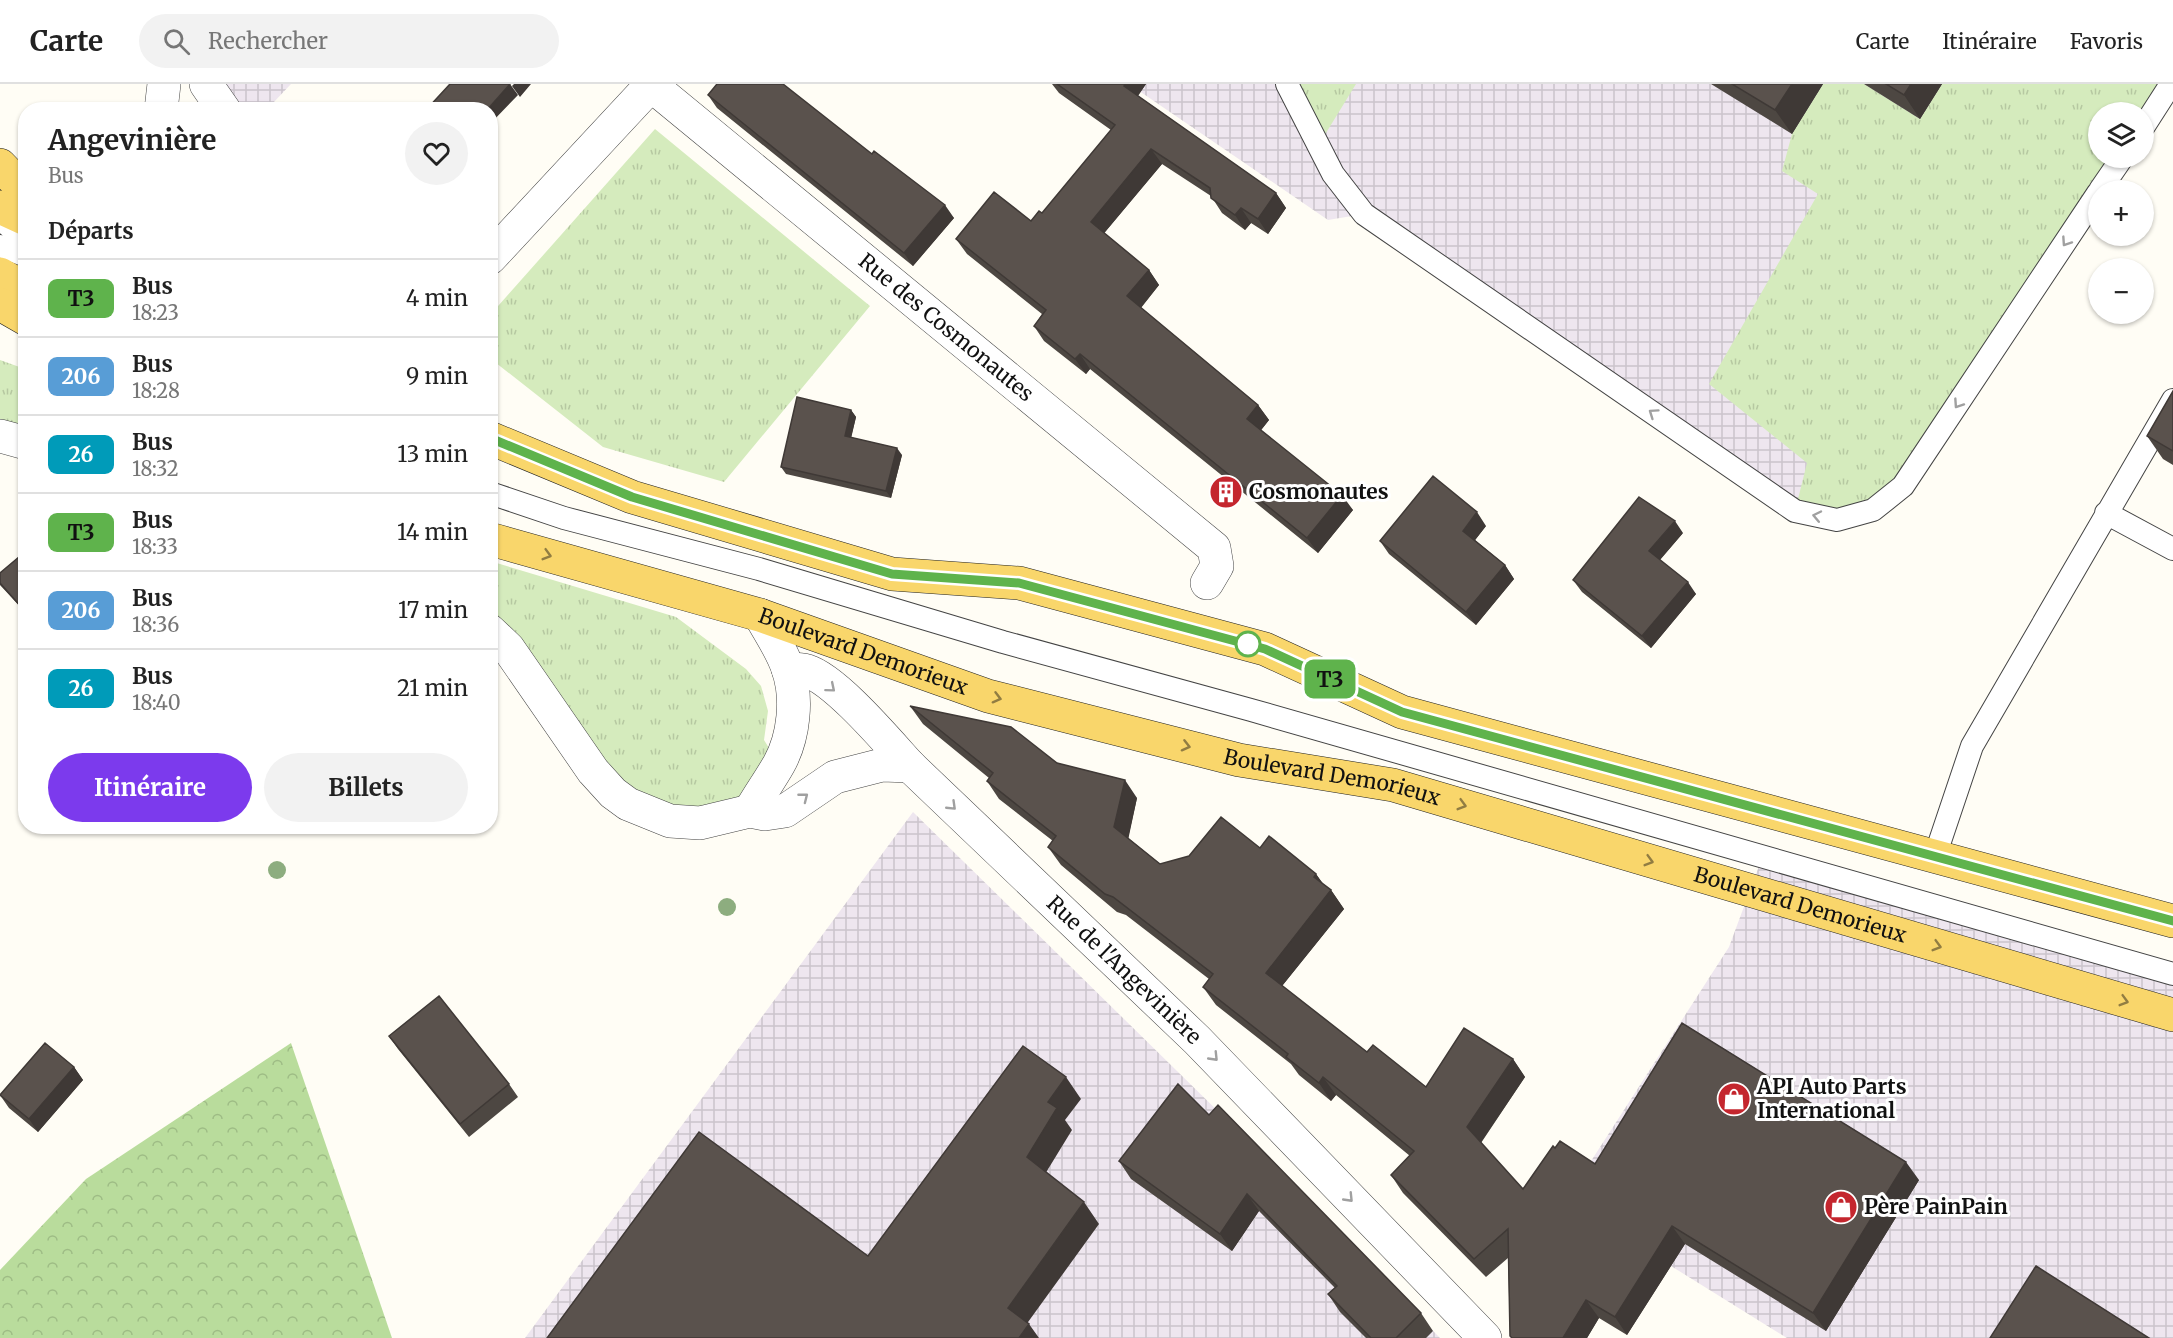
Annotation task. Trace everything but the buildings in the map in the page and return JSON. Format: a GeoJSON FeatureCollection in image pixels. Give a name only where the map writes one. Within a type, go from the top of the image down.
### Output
{"type":"FeatureCollection","features":[{"type":"Feature","properties":{"kind":"main road"},"geometry":{"type":"LineString","coordinates":[[0,149],[18,160]]}},
{"type":"Feature","properties":{"kind":"main road"},"geometry":{"type":"LineString","coordinates":[[0,165],[18,184]]}},
{"type":"Feature","properties":{"kind":"main road"},"geometry":{"type":"LineString","coordinates":[[0,207],[18,215]]}},
{"type":"Feature","properties":{"kind":"main road"},"geometry":{"type":"LineString","coordinates":[[0,274],[18,284]]}},
{"type":"Feature","properties":{"kind":"main road"},"geometry":{"type":"LineString","coordinates":[[0,304],[18,314]]}},
{"type":"Feature","properties":{"kind":"main road"},"geometry":{"type":"LineString","coordinates":[[498,441],[632,497],[892,574],[1019,583],[1265,649],[1402,712],[2173,921]]}},
{"type":"Feature","properties":{"kind":"main road","name":"Boulevard Demorieux"},"geometry":{"type":"LineString","coordinates":[[498,540],[760,615],[988,696],[1239,760],[1393,785],[2173,1015]]}},
{"type":"Feature","properties":{"kind":"street"},"geometry":{"type":"LineString","coordinates":[[162,102],[164,84]]}},
{"type":"Feature","properties":{"kind":"street"},"geometry":{"type":"LineString","coordinates":[[206,84],[218,102]]}},
{"type":"Feature","properties":{"kind":"street"},"geometry":{"type":"LineString","coordinates":[[498,249],[651,85]]}},
{"type":"Feature","properties":{"kind":"street","name":"Rue des Cosmonautes"},"geometry":{"type":"LineString","coordinates":[[651,85],[1214,548],[1217,566],[1208,583]]}},
{"type":"Feature","properties":{"kind":"street"},"geometry":{"type":"LineString","coordinates":[[0,436],[18,441]]}},
{"type":"Feature","properties":{"kind":"street"},"geometry":{"type":"LineString","coordinates":[[750,812],[764,785],[779,764],[788,742],[795,703],[788,669],[760,615]]}},
{"type":"Feature","properties":{"kind":"street"},"geometry":{"type":"LineString","coordinates":[[498,639],[508,648],[593,771],[612,793],[638,808],[670,821],[700,823],[750,812],[765,814],[785,811],[823,783],[857,770],[882,765],[910,766]]}},
{"type":"Feature","properties":{"kind":"street","name":"Rue de l'Angevinière"},"geometry":{"type":"LineString","coordinates":[[788,669],[808,671],[828,684],[867,720],[910,766],[1197,1040],[1485,1338]]}},
{"type":"Feature","properties":{"kind":"lane"},"geometry":{"type":"LineString","coordinates":[[1287,84],[1333,174],[1364,214],[1795,512],[1837,520],[1873,510],[1902,486],[2088,208]]}},
{"type":"Feature","properties":{"kind":"lane"},"geometry":{"type":"LineString","coordinates":[[2154,110],[2171,84]]}},
{"type":"Feature","properties":{"kind":"lane"},"geometry":{"type":"LineString","coordinates":[[0,219],[18,234]]}},
{"type":"Feature","properties":{"kind":"lane"},"geometry":{"type":"LineString","coordinates":[[0,246],[18,253]]}},
{"type":"Feature","properties":{"kind":"lane"},"geometry":{"type":"LineString","coordinates":[[1935,856],[1972,746],[2173,400]]}},
{"type":"Feature","properties":{"kind":"lane"},"geometry":{"type":"LineString","coordinates":[[498,496],[564,518],[759,569],[1003,642],[1261,713],[2173,974]]}},
{"type":"Feature","properties":{"kind":"lane"},"geometry":{"type":"LineString","coordinates":[[2106,513],[2173,549]]}},
{"type":"Feature","properties":{"kind":"shaded area"},"geometry":{"type":"Polygon","coordinates":[[[208,84],[291,84],[274,102],[221,102],[208,84]]]}},
{"type":"Feature","properties":{"kind":"shaded area"},"geometry":{"type":"Polygon","coordinates":[[[1129,84],[2171,84],[2154,102],[2088,102],[2089,168],[1795,511],[1364,214],[1328,220],[1129,84]]]}},
{"type":"Feature","properties":{"kind":"shaded area"},"geometry":{"type":"Polygon","coordinates":[[[913,812],[1230,1123],[1440,1338],[525,1338],[913,812]]]}},
{"type":"Feature","properties":{"kind":"shaded area"},"geometry":{"type":"Polygon","coordinates":[[[1762,858],[2173,974],[2173,1338],[1787,1338],[1671,1266],[1668,1269],[1564,1203],[1729,947],[1762,858]]]}},
{"type":"Feature","properties":{"kind":"green space"},"geometry":{"type":"Polygon","coordinates":[[[1287,84],[1356,84],[1318,146],[1287,84]]]}},
{"type":"Feature","properties":{"kind":"green space"},"geometry":{"type":"Polygon","coordinates":[[[1823,84],[1864,84],[1920,119],[1942,84],[2171,84],[2154,102],[2088,102],[2088,168],[2115,168],[2106,180],[2088,180],[2088,206],[1873,510],[1795,511],[1807,463],[1709,384],[1818,194],[1782,171],[1792,134],[1823,84]]]}},
{"type":"Feature","properties":{"kind":"green space"},"geometry":{"type":"Polygon","coordinates":[[[655,129],[870,306],[724,482],[603,447],[498,364],[498,306],[655,129]]]}},
{"type":"Feature","properties":{"kind":"green space"},"geometry":{"type":"Polygon","coordinates":[[[0,360],[18,366],[18,452],[0,447],[0,360]]]}},
{"type":"Feature","properties":{"kind":"green space"},"geometry":{"type":"Polygon","coordinates":[[[498,563],[676,617],[746,669],[761,686],[768,711],[764,740],[779,764],[750,811],[647,813],[498,639],[498,563]]]}},
{"type":"Feature","properties":{"kind":"green space"},"geometry":{"type":"Polygon","coordinates":[[[291,1043],[392,1338],[0,1338],[0,1270],[86,1179],[291,1043]]]}},
{"type":"Feature","properties":{"kind":"bus line","name":"T3"},"geometry":{"type":"LineString","coordinates":[[498,441],[632,497],[892,574],[1019,583],[1265,649],[1402,712],[2173,921]]}},
{"type":"Feature","properties":{"kind":"place","name":"Cosmonautes"},"geometry":{"type":"Point","coordinates":[1226,492]}},
{"type":"Feature","properties":{"kind":"place","name":"API Auto Parts International"},"geometry":{"type":"Point","coordinates":[1734,1099]}},
{"type":"Feature","properties":{"kind":"place","name":"Père PainPain"},"geometry":{"type":"Point","coordinates":[1841,1207]}}]}
